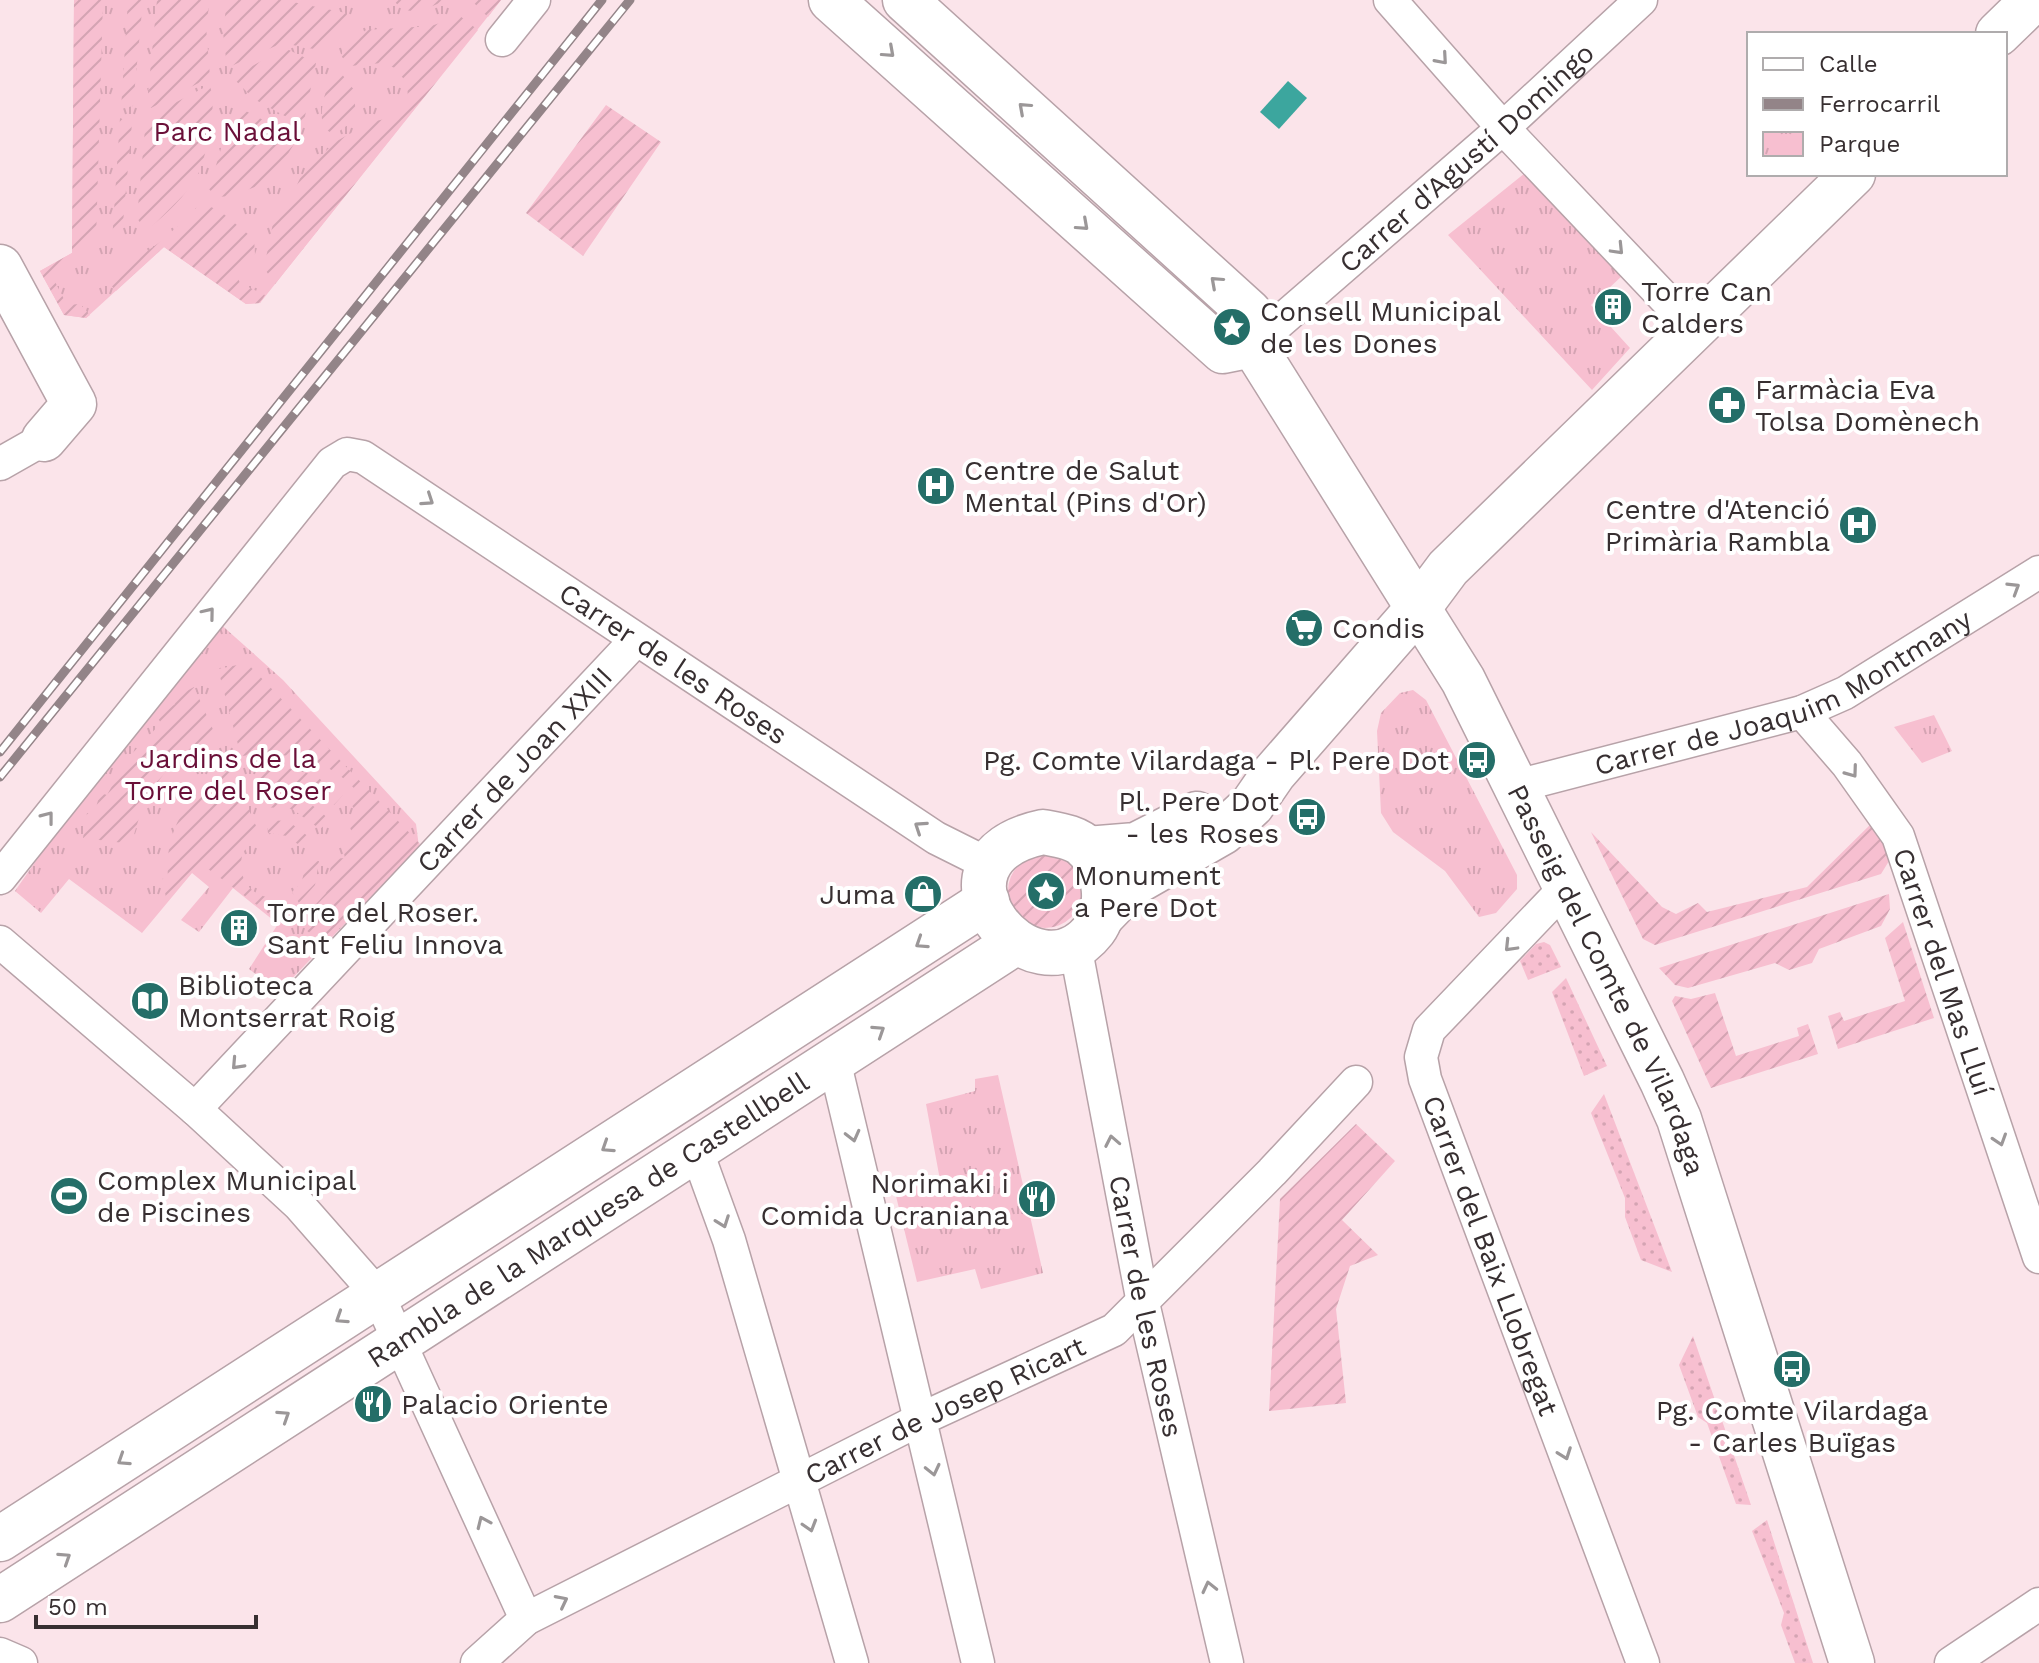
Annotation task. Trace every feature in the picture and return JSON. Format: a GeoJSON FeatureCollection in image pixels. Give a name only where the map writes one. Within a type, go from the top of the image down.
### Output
{"type":"FeatureCollection","features":[{"type":"Feature","properties":{"kind":"street"},"geometry":{"type":"LineString","coordinates":[[502,40],[534,0]]}},
{"type":"Feature","properties":{"kind":"street"},"geometry":{"type":"LineString","coordinates":[[831,0],[1223,351],[1253,345]]}},
{"type":"Feature","properties":{"kind":"street","name":"Passeig del Comte de Vilardaga"},"geometry":{"type":"LineString","coordinates":[[905,0],[1249,312],[1253,345],[1463,680],[1679,1119],[1852,1663]]}},
{"type":"Feature","properties":{"kind":"street"},"geometry":{"type":"LineString","coordinates":[[1390,0],[1503,128],[1694,329]]}},
{"type":"Feature","properties":{"kind":"street","name":"Carrer d'Agustí Domingo"},"geometry":{"type":"LineString","coordinates":[[1253,345],[1503,128],[1641,0]]}},
{"type":"Feature","properties":{"kind":"street"},"geometry":{"type":"LineString","coordinates":[[2000,32],[2033,0]]}},
{"type":"Feature","properties":{"kind":"street"},"geometry":{"type":"LineString","coordinates":[[1089,931],[1105,894],[1098,867],[1087,849],[1070,837],[1043,832],[1022,836],[987,883],[991,915],[1015,943],[1036,951],[1089,931],[1134,883],[1223,832],[1252,805],[1274,773],[1419,607],[1448,568],[1851,176]]}},
{"type":"Feature","properties":{"kind":"street"},"geometry":{"type":"LineString","coordinates":[[0,267],[74,404],[44,439],[0,464]]}},
{"type":"Feature","properties":{"kind":"street","name":"Carrer de les Roses"},"geometry":{"type":"LineString","coordinates":[[0,878],[332,463],[347,454],[363,457],[936,838],[987,883]]}},
{"type":"Feature","properties":{"kind":"street","name":"Carrer de Joaquim Montmany"},"geometry":{"type":"LineString","coordinates":[[1513,787],[1802,712],[1845,693],[2039,572]]}},
{"type":"Feature","properties":{"kind":"street","name":"Carrer de Joan XXIII"},"geometry":{"type":"LineString","coordinates":[[195,1109],[636,640]]}},
{"type":"Feature","properties":{"kind":"street","name":"Carrer del Mas Lluí"},"geometry":{"type":"LineString","coordinates":[[1802,712],[1847,764],[1898,836],[2039,1257]]}},
{"type":"Feature","properties":{"kind":"street"},"geometry":{"type":"LineString","coordinates":[[1087,849],[1136,845],[1181,824],[1237,786],[1274,773]]}},
{"type":"Feature","properties":{"kind":"street","name":"Rambla de la Marquesa de Castellbell"},"geometry":{"type":"LineString","coordinates":[[0,1539],[378,1295],[987,883]]}},
{"type":"Feature","properties":{"kind":"street","name":"Carrer del Baix Llobregat"},"geometry":{"type":"LineString","coordinates":[[1564,889],[1429,1030],[1421,1057],[1425,1079],[1643,1663]]}},
{"type":"Feature","properties":{"kind":"street","name":"Carrer de les Roses"},"geometry":{"type":"LineString","coordinates":[[1089,931],[1143,1303],[1227,1663]]}},
{"type":"Feature","properties":{"kind":"street"},"geometry":{"type":"LineString","coordinates":[[0,942],[195,1109],[299,1205],[378,1295],[526,1619]]}},
{"type":"Feature","properties":{"kind":"street","name":"Rambla de la Marquesa de Castellbell"},"geometry":{"type":"LineString","coordinates":[[0,1600],[1015,943]]}},
{"type":"Feature","properties":{"kind":"street"},"geometry":{"type":"LineString","coordinates":[[834,1060],[978,1663]]}},
{"type":"Feature","properties":{"kind":"street","name":"Carrer de Josep Ricart"},"geometry":{"type":"LineString","coordinates":[[477,1663],[526,1619],[921,1419],[1114,1330],[1356,1082]]}},
{"type":"Feature","properties":{"kind":"street"},"geometry":{"type":"LineString","coordinates":[[696,1149],[729,1240],[852,1663]]}},
{"type":"Feature","properties":{"kind":"street"},"geometry":{"type":"LineString","coordinates":[[1951,1663],[2039,1604]]}},
{"type":"Feature","properties":{"kind":"street"},"geometry":{"type":"LineString","coordinates":[[0,1654],[21,1663]]}},
{"type":"Feature","properties":{"kind":"green space","name":"Parc Nadal"},"geometry":{"type":"Polygon","coordinates":[[[74,0],[501,0],[260,303],[246,304],[164,247],[86,318],[64,315],[40,271],[72,253],[74,0]]]}},
{"type":"Feature","properties":{"kind":"green space"},"geometry":{"type":"Polygon","coordinates":[[[74,0],[103,0],[96,240],[72,263],[51,274],[67,305],[80,304],[90,315],[86,318],[64,315],[40,271],[72,253],[74,0]]]}},
{"type":"Feature","properties":{"kind":"green space"},"geometry":{"type":"Polygon","coordinates":[[[128,0],[143,0],[133,106],[121,109],[128,0]]]}},
{"type":"Feature","properties":{"kind":"green space"},"geometry":{"type":"Polygon","coordinates":[[[157,0],[210,0],[206,26],[210,77],[151,108],[147,104],[157,0]]]}},
{"type":"Feature","properties":{"kind":"green space"},"geometry":{"type":"Polygon","coordinates":[[[227,0],[283,0],[346,13],[350,19],[319,50],[282,43],[227,68],[223,32],[227,0]]]}},
{"type":"Feature","properties":{"kind":"green space"},"geometry":{"type":"Polygon","coordinates":[[[394,0],[445,0],[425,9],[411,11],[404,10],[394,0]]]}},
{"type":"Feature","properties":{"kind":"green space"},"geometry":{"type":"Polygon","coordinates":[[[471,0],[501,0],[488,17],[471,0]]]}},
{"type":"Feature","properties":{"kind":"green space"},"geometry":{"type":"Polygon","coordinates":[[[460,16],[478,30],[275,284],[264,268],[274,218],[288,205],[301,176],[335,142],[371,122],[394,117],[408,99],[407,83],[395,68],[382,63],[350,66],[342,57],[342,48],[366,30],[431,26],[460,16]]]}},
{"type":"Feature","properties":{"kind":"green space"},"geometry":{"type":"Polygon","coordinates":[[[289,50],[316,63],[303,126],[254,99],[232,77],[278,52],[289,50]]]}},
{"type":"Feature","properties":{"kind":"green space"},"geometry":{"type":"Polygon","coordinates":[[[341,73],[354,90],[356,119],[334,135],[324,128],[322,108],[331,80],[341,73]]]}},
{"type":"Feature","properties":{"kind":"green space"},"geometry":{"type":"Polygon","coordinates":[[[209,85],[212,116],[201,168],[169,211],[149,228],[143,227],[137,218],[146,118],[209,85]]]}},
{"type":"Feature","properties":{"kind":"green space"},"geometry":{"type":"Polygon","coordinates":[[[606,105],[661,142],[583,256],[526,213],[606,105]]]}},
{"type":"Feature","properties":{"kind":"green space"},"geometry":{"type":"Polygon","coordinates":[[[238,107],[290,134],[294,144],[272,180],[232,196],[216,197],[209,189],[231,115],[238,107]]]}},
{"type":"Feature","properties":{"kind":"green space"},"geometry":{"type":"Polygon","coordinates":[[[120,118],[132,123],[122,234],[112,242],[120,118]]]}},
{"type":"Feature","properties":{"kind":"green space"},"geometry":{"type":"Polygon","coordinates":[[[1525,173],[1623,275],[1591,305],[1630,348],[1592,390],[1448,235],[1525,173]]]}},
{"type":"Feature","properties":{"kind":"green space"},"geometry":{"type":"Polygon","coordinates":[[[204,204],[220,211],[254,239],[255,254],[237,276],[240,283],[265,295],[260,303],[246,304],[164,247],[116,291],[110,284],[110,277],[163,240],[204,204]]]}},
{"type":"Feature","properties":{"kind":"green space","name":"Jardins de la Torre del Roser"},"geometry":{"type":"Polygon","coordinates":[[[217,621],[283,680],[416,824],[419,847],[279,992],[249,969],[278,924],[233,888],[199,932],[181,920],[209,887],[192,873],[142,933],[69,879],[41,913],[15,891],[125,733],[217,621]]]}},
{"type":"Feature","properties":{"kind":"green space"},"geometry":{"type":"Polygon","coordinates":[[[247,663],[420,844],[323,944],[306,930],[314,925],[307,914],[326,893],[332,859],[345,858],[342,845],[355,840],[349,825],[360,818],[351,804],[361,796],[336,773],[307,760],[275,755],[241,756],[218,669],[247,663]]]}},
{"type":"Feature","properties":{"kind":"green space"},"geometry":{"type":"Polygon","coordinates":[[[194,687],[215,734],[184,754],[160,779],[143,809],[132,844],[83,838],[87,813],[94,815],[100,793],[107,795],[127,759],[161,723],[157,717],[175,704],[172,699],[194,687]]]}},
{"type":"Feature","properties":{"kind":"green space"},"geometry":{"type":"Polygon","coordinates":[[[1413,690],[1426,700],[1517,875],[1517,889],[1496,913],[1479,917],[1445,871],[1393,832],[1381,813],[1377,731],[1381,713],[1400,693],[1413,690]]]}},
{"type":"Feature","properties":{"kind":"green space"},"geometry":{"type":"Polygon","coordinates":[[[1934,715],[1952,751],[1922,763],[1894,727],[1934,715]]]}},
{"type":"Feature","properties":{"kind":"green space"},"geometry":{"type":"Polygon","coordinates":[[[284,767],[314,775],[343,795],[334,805],[300,784],[260,781],[258,768],[284,767]]]}},
{"type":"Feature","properties":{"kind":"green space"},"geometry":{"type":"Polygon","coordinates":[[[231,769],[260,835],[243,852],[243,877],[258,894],[274,898],[275,909],[281,908],[285,916],[277,910],[272,916],[200,863],[167,902],[162,879],[168,877],[170,843],[182,813],[203,788],[231,769]]]}},
{"type":"Feature","properties":{"kind":"green space"},"geometry":{"type":"Polygon","coordinates":[[[262,794],[299,798],[330,821],[320,829],[292,809],[264,807],[262,794]]]}},
{"type":"Feature","properties":{"kind":"green space"},"geometry":{"type":"Polygon","coordinates":[[[1876,819],[1889,861],[1881,874],[1655,945],[1643,939],[1591,832],[1662,907],[1676,914],[1698,903],[1707,912],[1807,887],[1876,819]]]}},
{"type":"Feature","properties":{"kind":"green space"},"geometry":{"type":"Polygon","coordinates":[[[266,820],[288,821],[309,837],[299,845],[287,836],[268,833],[266,820]]]}},
{"type":"Feature","properties":{"kind":"green space"},"geometry":{"type":"Polygon","coordinates":[[[1038,854],[1052,854],[1066,860],[1076,870],[1082,891],[1080,905],[1066,922],[1052,928],[1038,928],[1024,922],[1014,912],[1008,898],[1008,884],[1014,870],[1024,860],[1038,854]]]}},
{"type":"Feature","properties":{"kind":"green space"},"geometry":{"type":"Polygon","coordinates":[[[319,861],[315,885],[299,903],[292,892],[302,881],[306,862],[319,861]]]}},
{"type":"Feature","properties":{"kind":"green space"},"geometry":{"type":"Polygon","coordinates":[[[1889,894],[1890,909],[1881,926],[1819,949],[1812,963],[1789,970],[1775,963],[1688,988],[1675,985],[1659,968],[1889,894]]]}},
{"type":"Feature","properties":{"kind":"green space"},"geometry":{"type":"Polygon","coordinates":[[[1903,922],[1934,1018],[1838,1049],[1828,1016],[1840,1012],[1844,1021],[1905,1001],[1885,938],[1903,922]]]}},
{"type":"Feature","properties":{"kind":"green space"},"geometry":{"type":"Polygon","coordinates":[[[1544,942],[1550,945],[1561,967],[1528,980],[1520,961],[1536,944],[1544,942]]]}},
{"type":"Feature","properties":{"kind":"green space"},"geometry":{"type":"Polygon","coordinates":[[[1566,978],[1607,1066],[1584,1076],[1552,992],[1566,978]]]}},
{"type":"Feature","properties":{"kind":"green space"},"geometry":{"type":"Polygon","coordinates":[[[1715,993],[1736,1056],[1799,1036],[1797,1028],[1808,1024],[1818,1054],[1711,1088],[1672,1001],[1675,996],[1691,999],[1715,993]]]}},
{"type":"Feature","properties":{"kind":"green space"},"geometry":{"type":"Polygon","coordinates":[[[998,1075],[1043,1273],[981,1289],[975,1269],[917,1282],[895,1192],[940,1180],[926,1104],[975,1091],[975,1079],[998,1075]]]}},
{"type":"Feature","properties":{"kind":"green space"},"geometry":{"type":"Polygon","coordinates":[[[1604,1094],[1672,1272],[1641,1260],[1625,1217],[1625,1198],[1591,1113],[1604,1094]]]}},
{"type":"Feature","properties":{"kind":"green space"},"geometry":{"type":"Polygon","coordinates":[[[1356,1124],[1395,1161],[1342,1220],[1378,1255],[1350,1266],[1336,1309],[1346,1403],[1269,1411],[1280,1199],[1356,1124]]]}},
{"type":"Feature","properties":{"kind":"green space"},"geometry":{"type":"Polygon","coordinates":[[[1693,1336],[1751,1505],[1736,1504],[1707,1423],[1698,1417],[1679,1365],[1693,1336]]]}},
{"type":"Feature","properties":{"kind":"green space"},"geometry":{"type":"Polygon","coordinates":[[[1767,1520],[1813,1663],[1795,1663],[1781,1625],[1784,1613],[1752,1531],[1767,1520]]]}},
{"type":"Feature","properties":{"kind":"water"},"geometry":{"type":"Polygon","coordinates":[[[1288,81],[1307,98],[1279,129],[1260,112],[1288,81]]]}},
{"type":"Feature","properties":{"kind":"railway"},"geometry":{"type":"LineString","coordinates":[[0,752],[602,0]]}},
{"type":"Feature","properties":{"kind":"railway"},"geometry":{"type":"LineString","coordinates":[[0,777],[630,0]]}},
{"type":"Feature","properties":{"kind":"place","name":"Torre Can Calders"},"geometry":{"type":"Point","coordinates":[1613,307]}},
{"type":"Feature","properties":{"kind":"place","name":"Consell Municipal de les Dones"},"geometry":{"type":"Point","coordinates":[1232,327]}},
{"type":"Feature","properties":{"kind":"place","name":"Farmàcia Eva Tolsa Domènech"},"geometry":{"type":"Point","coordinates":[1727,405]}},
{"type":"Feature","properties":{"kind":"place","name":"Centre de Salut Mental (Pins d'Or)"},"geometry":{"type":"Point","coordinates":[936,486]}},
{"type":"Feature","properties":{"kind":"place","name":"Centre d'Atenció Primària Rambla"},"geometry":{"type":"Point","coordinates":[1858,525]}},
{"type":"Feature","properties":{"kind":"place","name":"Condis"},"geometry":{"type":"Point","coordinates":[1304,628]}},
{"type":"Feature","properties":{"kind":"place","name":"Pg. Comte Vilardaga - Pl. Pere Dot"},"geometry":{"type":"Point","coordinates":[1477,760]}},
{"type":"Feature","properties":{"kind":"place","name":"Pl. Pere Dot - les Roses"},"geometry":{"type":"Point","coordinates":[1307,817]}},
{"type":"Feature","properties":{"kind":"place","name":"Monument a Pere Dot"},"geometry":{"type":"Point","coordinates":[1046,891]}},
{"type":"Feature","properties":{"kind":"place","name":"Juma"},"geometry":{"type":"Point","coordinates":[923,894]}},
{"type":"Feature","properties":{"kind":"place","name":"Torre del Roser. Sant Feliu Innova"},"geometry":{"type":"Point","coordinates":[239,928]}},
{"type":"Feature","properties":{"kind":"place","name":"Biblioteca Montserrat Roig"},"geometry":{"type":"Point","coordinates":[150,1001]}},
{"type":"Feature","properties":{"kind":"place","name":"Complex Municipal de Piscines"},"geometry":{"type":"Point","coordinates":[69,1196]}},
{"type":"Feature","properties":{"kind":"place","name":"Norimaki i Comida Ucraniana"},"geometry":{"type":"Point","coordinates":[1037,1199]}},
{"type":"Feature","properties":{"kind":"place","name":"Pg. Comte Vilardaga - Carles Buïgas"},"geometry":{"type":"Point","coordinates":[1792,1369]}},
{"type":"Feature","properties":{"kind":"place","name":"Palacio Oriente"},"geometry":{"type":"Point","coordinates":[373,1404]}}]}
